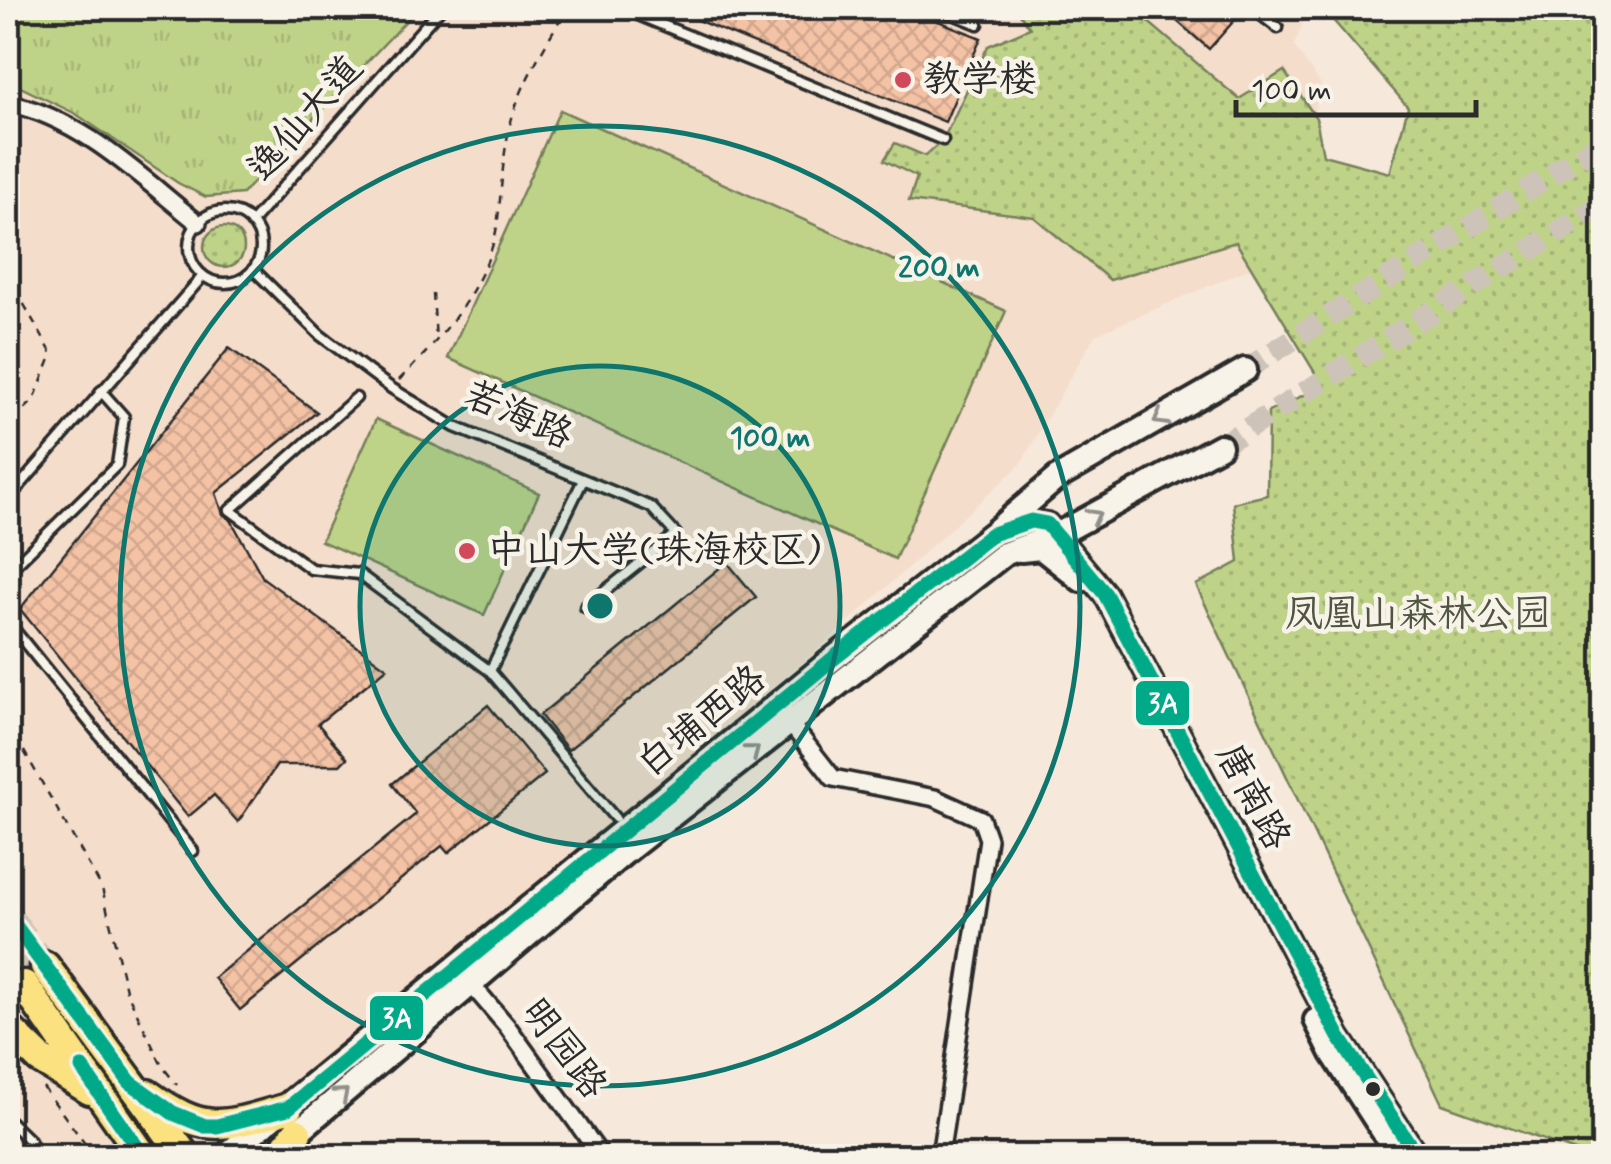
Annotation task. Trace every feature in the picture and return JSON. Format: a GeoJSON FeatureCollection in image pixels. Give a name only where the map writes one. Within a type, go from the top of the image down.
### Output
{"type":"FeatureCollection","features":[{"type":"Feature","properties":{"kind":"highway"},"geometry":{"type":"LineString","coordinates":[[143,1156],[102,1097],[35,976],[130,1082],[185,1156]]}},
{"type":"Feature","properties":{"kind":"highway"},"geometry":{"type":"LineString","coordinates":[[8,1028],[40,1058],[102,1097]]}},
{"type":"Feature","properties":{"kind":"highway"},"geometry":{"type":"LineString","coordinates":[[130,1082],[174,1113],[205,1126],[292,1120],[279,1156]]}},
{"type":"Feature","properties":{"kind":"main road","name":"白埔西路"},"geometry":{"type":"LineString","coordinates":[[224,1156],[292,1120],[470,983],[624,853],[789,722],[998,544],[1056,478],[1245,370]]}},
{"type":"Feature","properties":{"kind":"main road","name":"白埔西路"},"geometry":{"type":"LineString","coordinates":[[268,1156],[292,1120],[829,662],[998,544],[1057,535],[1220,446]]}},
{"type":"Feature","properties":{"kind":"street"},"geometry":{"type":"LineString","coordinates":[[8,103],[36,109],[85,134],[198,223]]}},
{"type":"Feature","properties":{"kind":"street","name":"唐南路"},"geometry":{"type":"LineString","coordinates":[[1057,535],[1105,594],[1340,1037],[1417,1156]]}},
{"type":"Feature","properties":{"kind":"street","name":"唐南路"},"geometry":{"type":"LineString","coordinates":[[998,544],[1041,549],[1074,573],[1103,609],[1332,1054],[1398,1156]]}},
{"type":"Feature","properties":{"kind":"street"},"geometry":{"type":"LineString","coordinates":[[789,722],[833,778],[935,798],[981,819],[988,839],[940,1156]]}},
{"type":"Feature","properties":{"kind":"street","name":"明园路"},"geometry":{"type":"LineString","coordinates":[[470,983],[507,1026],[601,1156]]}},
{"type":"Feature","properties":{"kind":"lane","name":"逸仙大道"},"geometry":{"type":"LineString","coordinates":[[251,222],[441,8]]}},
{"type":"Feature","properties":{"kind":"lane"},"geometry":{"type":"LineString","coordinates":[[622,8],[943,140]]}},
{"type":"Feature","properties":{"kind":"lane"},"geometry":{"type":"LineString","coordinates":[[938,8],[978,24]]}},
{"type":"Feature","properties":{"kind":"lane"},"geometry":{"type":"LineString","coordinates":[[1252,8],[1278,28]]}},
{"type":"Feature","properties":{"kind":"lane"},"geometry":{"type":"LineString","coordinates":[[219,212],[242,215],[251,222],[260,250],[253,269],[224,283],[203,276],[195,267],[189,244],[198,223],[219,212]]}},
{"type":"Feature","properties":{"kind":"lane","name":"若海路"},"geometry":{"type":"LineString","coordinates":[[253,269],[320,335],[392,388],[455,427],[650,507],[676,534],[585,607]]}},
{"type":"Feature","properties":{"kind":"lane"},"geometry":{"type":"LineString","coordinates":[[8,500],[203,276]]}},
{"type":"Feature","properties":{"kind":"lane"},"geometry":{"type":"LineString","coordinates":[[8,572],[117,465],[124,417],[101,391]]}},
{"type":"Feature","properties":{"kind":"lane"},"geometry":{"type":"LineString","coordinates":[[356,398],[230,510],[311,570],[359,574],[490,671],[615,818]]}},
{"type":"Feature","properties":{"kind":"lane"},"geometry":{"type":"LineString","coordinates":[[490,671],[583,480]]}},
{"type":"Feature","properties":{"kind":"lane"},"geometry":{"type":"LineString","coordinates":[[8,622],[193,851]]}},
{"type":"Feature","properties":{"kind":"lane"},"geometry":{"type":"LineString","coordinates":[[8,1120],[30,1141],[36,1156]]}},
{"type":"Feature","properties":{"kind":"path"},"geometry":{"type":"LineString","coordinates":[[392,388],[453,322],[486,263],[496,230],[512,117],[549,37],[567,8]]}},
{"type":"Feature","properties":{"kind":"path"},"geometry":{"type":"LineString","coordinates":[[8,276],[52,354],[34,400],[8,425]]}},
{"type":"Feature","properties":{"kind":"path"},"geometry":{"type":"LineString","coordinates":[[433,294],[436,342]]}},
{"type":"Feature","properties":{"kind":"path"},"geometry":{"type":"LineString","coordinates":[[8,723],[102,888],[126,990],[162,1066],[182,1092]]}},
{"type":"Feature","properties":{"kind":"shaded area","name":"中山大学(珠海校区)"},"geometry":{"type":"Polygon","coordinates":[[[8,8],[1309,8],[1294,46],[1321,84],[1281,255],[1095,335],[1020,465],[831,638],[215,1156],[8,1156],[8,8]]]}},
{"type":"Feature","properties":{"kind":"green space"},"geometry":{"type":"Polygon","coordinates":[[[8,8],[418,8],[242,194],[206,197],[178,183],[76,114],[8,81],[8,8]]]}},
{"type":"Feature","properties":{"kind":"green space","name":"凤凰山森林公园"},"geometry":{"type":"Polygon","coordinates":[[[1016,8],[1132,8],[1239,99],[1284,71],[1316,118],[1323,155],[1390,173],[1408,107],[1326,12],[1330,8],[1603,8],[1603,1156],[1578,1152],[1442,1104],[1196,585],[1239,562],[1233,503],[1267,495],[1268,412],[1323,386],[1236,242],[1110,280],[1034,217],[909,201],[917,177],[884,160],[895,143],[925,156],[943,140],[988,46],[1030,28],[1016,8]]]}},
{"type":"Feature","properties":{"kind":"green space"},"geometry":{"type":"Polygon","coordinates":[[[560,110],[1006,311],[895,559],[448,358],[560,110]]]}},
{"type":"Feature","properties":{"kind":"green space"},"geometry":{"type":"Polygon","coordinates":[[[224,227],[238,233],[244,247],[238,261],[224,267],[210,261],[204,247],[210,233],[224,227]]]}},
{"type":"Feature","properties":{"kind":"green space"},"geometry":{"type":"Polygon","coordinates":[[[376,419],[539,493],[484,615],[321,541],[376,419]]]}},
{"type":"Feature","properties":{"kind":"building","name":"教学楼"},"geometry":{"type":"Polygon","coordinates":[[[668,8],[906,8],[981,38],[945,122],[668,8]]]}},
{"type":"Feature","properties":{"kind":"building"},"geometry":{"type":"Polygon","coordinates":[[[1162,8],[1232,8],[1240,14],[1209,49],[1162,8]]]}},
{"type":"Feature","properties":{"kind":"building"},"geometry":{"type":"Polygon","coordinates":[[[229,348],[317,412],[216,493],[223,514],[231,520],[263,578],[387,668],[318,724],[347,758],[340,765],[277,765],[238,822],[214,795],[188,817],[20,609],[229,348]]]}},
{"type":"Feature","properties":{"kind":"building"},"geometry":{"type":"Polygon","coordinates":[[[727,562],[756,597],[568,750],[540,715],[727,562]]]}},
{"type":"Feature","properties":{"kind":"building"},"geometry":{"type":"Polygon","coordinates":[[[488,705],[545,774],[448,853],[442,846],[240,1010],[214,978],[416,814],[392,784],[488,705]]]}},
{"type":"Feature","properties":{"kind":"tunnel"},"geometry":{"type":"LineString","coordinates":[[1245,370],[1604,141]]}},
{"type":"Feature","properties":{"kind":"tunnel"},"geometry":{"type":"LineString","coordinates":[[1220,446],[1604,203]]}},
{"type":"Feature","properties":{"kind":"tunnel"},"geometry":{"type":"LineString","coordinates":[[8,916],[45,966]]}},
{"type":"Feature","properties":{"kind":"tunnel"},"geometry":{"type":"LineString","coordinates":[[8,963],[24,985]]}},
{"type":"Feature","properties":{"kind":"transit line","name":"3A"},"geometry":{"type":"LineString","coordinates":[[8,916],[130,1082],[173,1113],[205,1126],[217,1126],[288,1108],[829,662],[992,534],[1031,521],[1047,524],[1105,594],[1339,1037],[1417,1156]]}},
{"type":"Feature","properties":{"kind":"transit line","name":"3A"},"geometry":{"type":"LineString","coordinates":[[82,1068],[143,1156]]}},
{"type":"Feature","properties":{"kind":"place","name":"教学楼"},"geometry":{"type":"Point","coordinates":[903,80]}},
{"type":"Feature","properties":{"kind":"place","name":"中山大学(珠海校区)"},"geometry":{"type":"Point","coordinates":[467,551]}}]}
